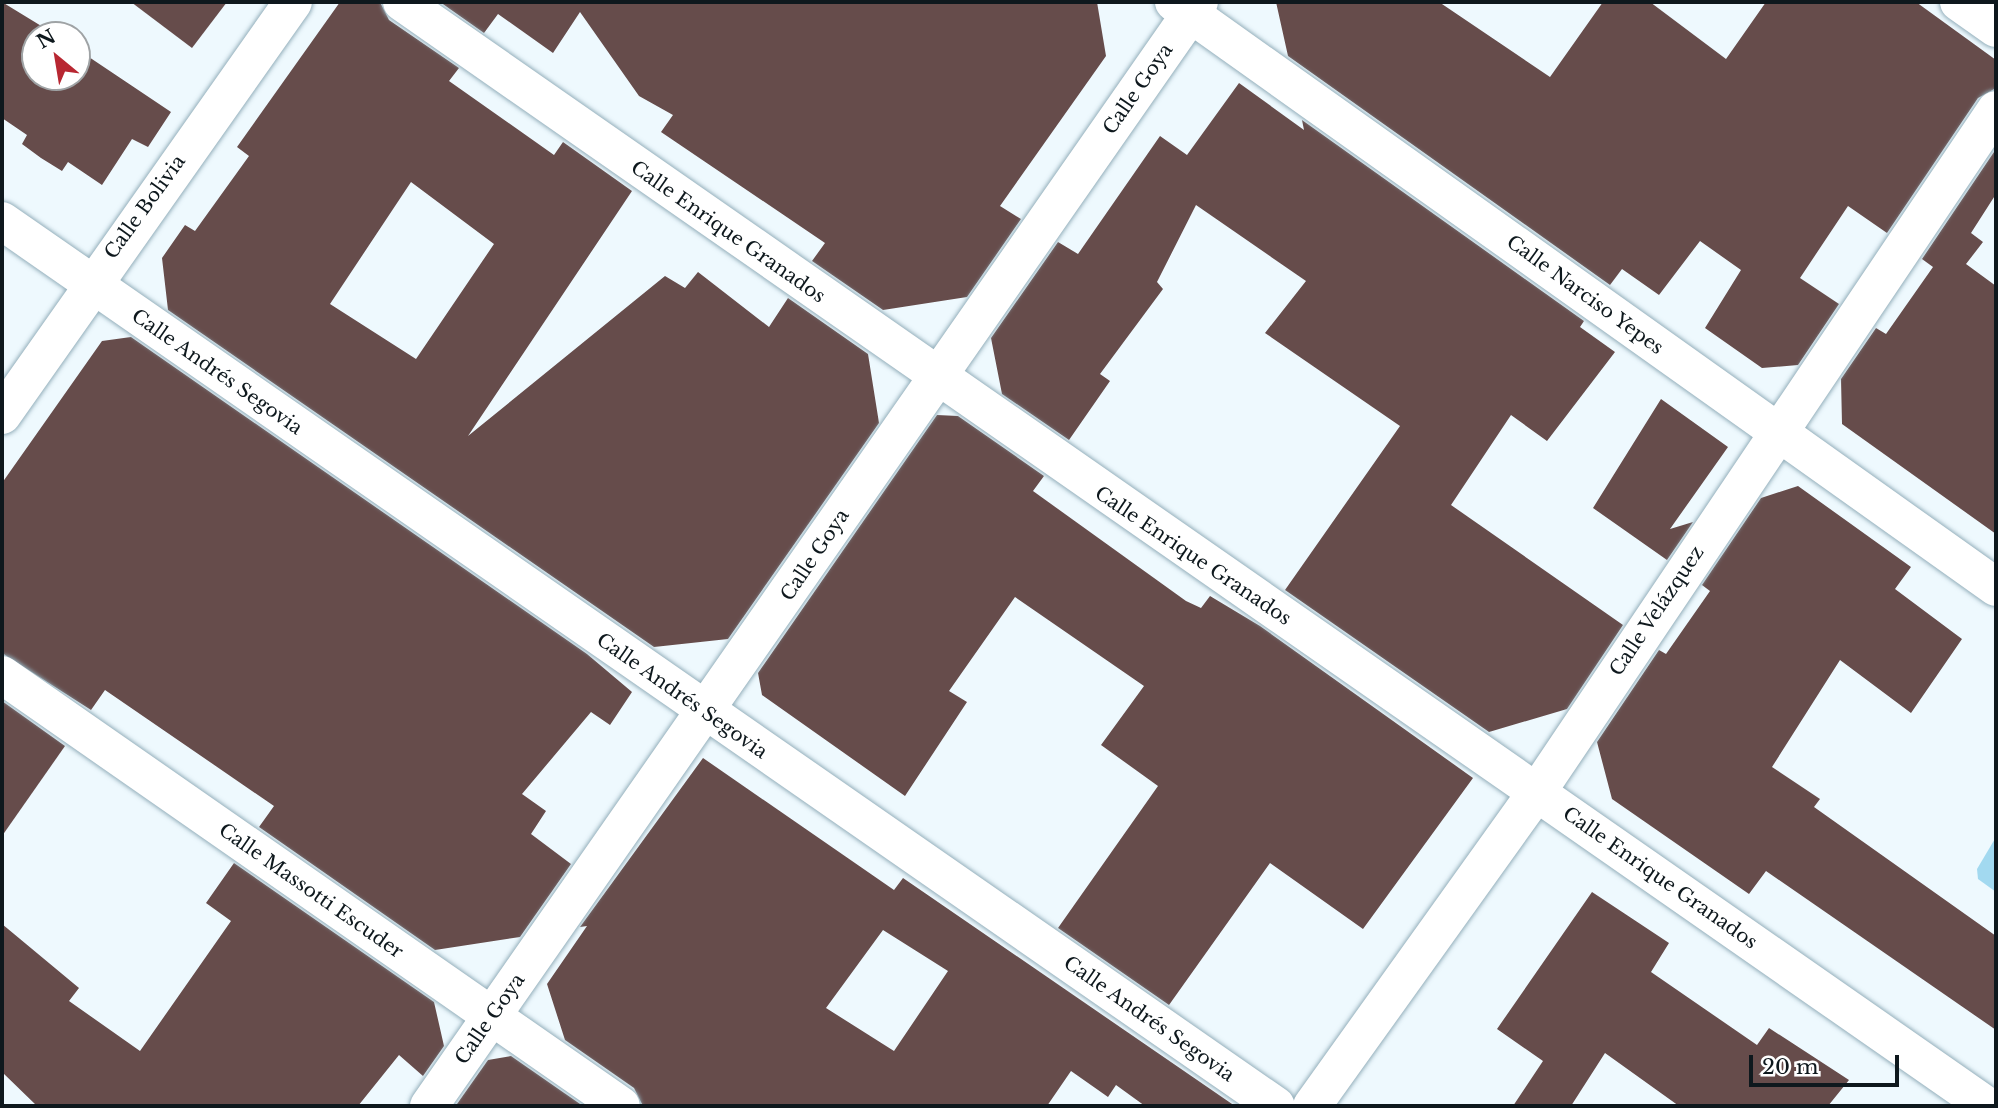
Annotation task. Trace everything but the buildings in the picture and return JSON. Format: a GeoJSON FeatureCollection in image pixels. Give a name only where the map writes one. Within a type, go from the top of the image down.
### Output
{"type":"FeatureCollection","features":[{"type":"Feature","properties":{"kind":"street","name":"Calle Bolivia"},"geometry":{"type":"LineString","coordinates":[[2,415],[91,283],[293,2]]}},
{"type":"Feature","properties":{"kind":"street","name":"Calle Enrique Granados"},"geometry":{"type":"LineString","coordinates":[[402,2],[936,379],[1537,792],[1987,1106]]}},
{"type":"Feature","properties":{"kind":"street"},"geometry":{"type":"LineString","coordinates":[[1959,2],[1996,28]]}},
{"type":"Feature","properties":{"kind":"street","name":"Calle Goya"},"geometry":{"type":"LineString","coordinates":[[429,1106],[707,713],[1188,6]]}},
{"type":"Feature","properties":{"kind":"street","name":"Calle Narciso Yepes"},"geometry":{"type":"LineString","coordinates":[[1188,6],[1776,432],[1996,587]]}},
{"type":"Feature","properties":{"kind":"street","name":"Calle Velázquez"},"geometry":{"type":"LineString","coordinates":[[1312,1106],[1537,792],[1776,432],[1996,110]]}},
{"type":"Feature","properties":{"kind":"street","name":"Calle Andrés Segovia"},"geometry":{"type":"LineString","coordinates":[[2,220],[707,713],[1276,1106]]}},
{"type":"Feature","properties":{"kind":"street","name":"Calle Massotti Escuder"},"geometry":{"type":"LineString","coordinates":[[2,675],[621,1106]]}},
{"type":"Feature","properties":{"kind":"water"},"geometry":{"type":"Polygon","coordinates":[[[1996,837],[1996,892],[1978,879],[1977,869],[1996,837]]]}}]}
